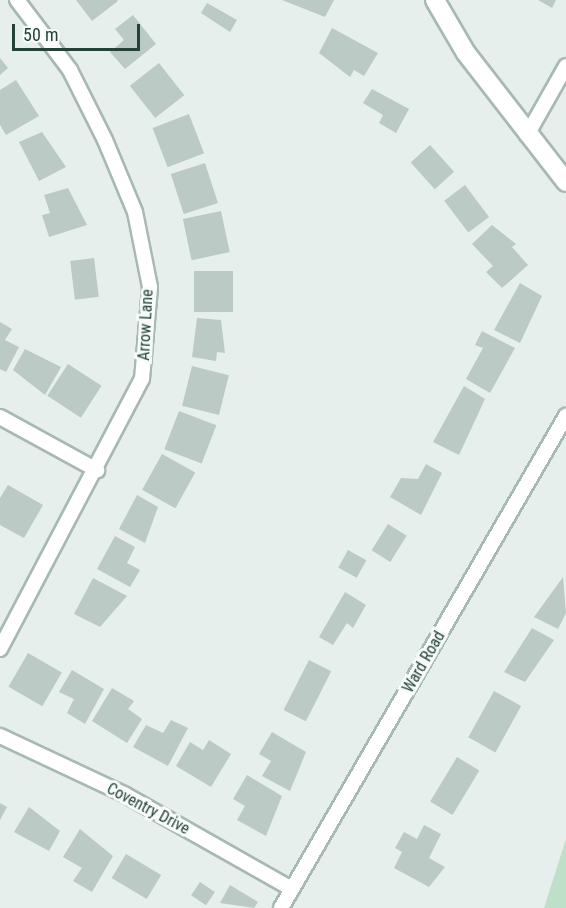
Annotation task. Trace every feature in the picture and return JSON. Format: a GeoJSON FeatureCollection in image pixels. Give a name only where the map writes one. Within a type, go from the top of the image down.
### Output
{"type":"FeatureCollection","features":[{"type":"Feature","properties":{"kind":"main road"},"geometry":{"type":"LineString","coordinates":[[435,0],[526,135],[566,182]]}},
{"type":"Feature","properties":{"kind":"street","name":"Arrow Lane"},"geometry":{"type":"LineString","coordinates":[[0,649],[97,471],[142,379],[150,287],[135,212],[105,140],[70,70],[17,0]]}},
{"type":"Feature","properties":{"kind":"street"},"geometry":{"type":"LineString","coordinates":[[526,135],[566,66]]}},
{"type":"Feature","properties":{"kind":"street","name":"Ward Road"},"geometry":{"type":"LineString","coordinates":[[281,908],[566,416]]}},
{"type":"Feature","properties":{"kind":"street"},"geometry":{"type":"LineString","coordinates":[[0,417],[97,471]]}},
{"type":"Feature","properties":{"kind":"street","name":"Coventry Drive"},"geometry":{"type":"LineString","coordinates":[[0,736],[124,794],[292,889]]}},
{"type":"Feature","properties":{"kind":"green space"},"geometry":{"type":"Polygon","coordinates":[[[566,839],[566,908],[544,908],[566,839]]]}},
{"type":"Feature","properties":{"kind":"building"},"geometry":{"type":"Polygon","coordinates":[[[76,0],[117,0],[118,1],[92,21],[76,0]]]}},
{"type":"Feature","properties":{"kind":"building"},"geometry":{"type":"Polygon","coordinates":[[[282,0],[334,0],[325,17],[282,0]]]}},
{"type":"Feature","properties":{"kind":"building"},"geometry":{"type":"Polygon","coordinates":[[[538,0],[556,0],[552,8],[538,0]]]}},
{"type":"Feature","properties":{"kind":"building"},"geometry":{"type":"Polygon","coordinates":[[[207,3],[237,20],[230,32],[201,13],[207,3]]]}},
{"type":"Feature","properties":{"kind":"building"},"geometry":{"type":"Polygon","coordinates":[[[133,15],[156,44],[125,69],[110,52],[124,40],[115,29],[133,15]]]}},
{"type":"Feature","properties":{"kind":"building"},"geometry":{"type":"Polygon","coordinates":[[[332,28],[378,53],[364,76],[354,70],[350,77],[319,53],[332,28]]]}},
{"type":"Feature","properties":{"kind":"building"},"geometry":{"type":"Polygon","coordinates":[[[0,58],[8,68],[0,75],[0,58]]]}},
{"type":"Feature","properties":{"kind":"building"},"geometry":{"type":"Polygon","coordinates":[[[159,63],[184,95],[155,118],[130,86],[159,63]]]}},
{"type":"Feature","properties":{"kind":"building"},"geometry":{"type":"Polygon","coordinates":[[[16,80],[39,116],[6,135],[0,125],[0,90],[16,80]]]}},
{"type":"Feature","properties":{"kind":"building"},"geometry":{"type":"Polygon","coordinates":[[[372,89],[409,109],[396,133],[379,123],[383,115],[363,103],[372,89]]]}},
{"type":"Feature","properties":{"kind":"building"},"geometry":{"type":"Polygon","coordinates":[[[189,114],[204,153],[168,167],[153,128],[189,114]]]}},
{"type":"Feature","properties":{"kind":"building"},"geometry":{"type":"Polygon","coordinates":[[[42,132],[66,167],[39,181],[19,142],[42,132]]]}},
{"type":"Feature","properties":{"kind":"building"},"geometry":{"type":"Polygon","coordinates":[[[430,145],[454,172],[435,189],[411,162],[430,145]]]}},
{"type":"Feature","properties":{"kind":"building"},"geometry":{"type":"Polygon","coordinates":[[[205,163],[218,203],[184,214],[171,174],[205,163]]]}},
{"type":"Feature","properties":{"kind":"building"},"geometry":{"type":"Polygon","coordinates":[[[465,185],[489,217],[468,233],[444,201],[465,185]]]}},
{"type":"Feature","properties":{"kind":"building"},"geometry":{"type":"Polygon","coordinates":[[[68,188],[87,225],[49,237],[42,215],[50,213],[44,195],[68,188]]]}},
{"type":"Feature","properties":{"kind":"building"},"geometry":{"type":"Polygon","coordinates":[[[221,211],[230,252],[192,260],[183,219],[221,211]]]}},
{"type":"Feature","properties":{"kind":"building"},"geometry":{"type":"Polygon","coordinates":[[[492,225],[516,244],[512,247],[528,265],[502,288],[486,272],[493,266],[472,244],[492,225]]]}},
{"type":"Feature","properties":{"kind":"building"},"geometry":{"type":"Polygon","coordinates":[[[94,258],[99,297],[75,300],[70,261],[94,258]]]}},
{"type":"Feature","properties":{"kind":"building"},"geometry":{"type":"Polygon","coordinates":[[[194,271],[233,271],[233,312],[194,312],[194,271]]]}},
{"type":"Feature","properties":{"kind":"building"},"geometry":{"type":"Polygon","coordinates":[[[520,283],[542,296],[520,343],[494,330],[520,283]]]}},
{"type":"Feature","properties":{"kind":"building"},"geometry":{"type":"Polygon","coordinates":[[[197,318],[221,320],[225,353],[217,352],[216,361],[192,357],[197,318]]]}},
{"type":"Feature","properties":{"kind":"building"},"geometry":{"type":"Polygon","coordinates":[[[0,322],[12,329],[5,340],[19,347],[6,372],[0,369],[0,322]]]}},
{"type":"Feature","properties":{"kind":"building"},"geometry":{"type":"Polygon","coordinates":[[[482,331],[515,348],[490,393],[466,379],[483,348],[475,345],[482,331]]]}},
{"type":"Feature","properties":{"kind":"building"},"geometry":{"type":"Polygon","coordinates":[[[25,349],[61,367],[45,395],[13,370],[25,349]]]}},
{"type":"Feature","properties":{"kind":"building"},"geometry":{"type":"Polygon","coordinates":[[[68,364],[102,386],[81,418],[47,396],[68,364]]]}},
{"type":"Feature","properties":{"kind":"building"},"geometry":{"type":"Polygon","coordinates":[[[192,366],[229,375],[219,415],[182,406],[192,366]]]}},
{"type":"Feature","properties":{"kind":"building"},"geometry":{"type":"Polygon","coordinates":[[[464,386],[485,399],[459,455],[433,442],[464,386]]]}},
{"type":"Feature","properties":{"kind":"building"},"geometry":{"type":"Polygon","coordinates":[[[179,411],[216,425],[202,464],[164,449],[179,411]]]}},
{"type":"Feature","properties":{"kind":"building"},"geometry":{"type":"Polygon","coordinates":[[[162,454],[195,472],[175,508],[142,490],[162,454]]]}},
{"type":"Feature","properties":{"kind":"building"},"geometry":{"type":"Polygon","coordinates":[[[426,464],[442,473],[421,515],[390,497],[401,478],[418,479],[426,464]]]}},
{"type":"Feature","properties":{"kind":"building"},"geometry":{"type":"Polygon","coordinates":[[[8,485],[43,505],[24,538],[0,525],[0,498],[8,485]]]}},
{"type":"Feature","properties":{"kind":"building"},"geometry":{"type":"Polygon","coordinates":[[[137,495],[158,507],[145,543],[119,529],[137,495]]]}},
{"type":"Feature","properties":{"kind":"building"},"geometry":{"type":"Polygon","coordinates":[[[388,524],[407,536],[390,562],[372,550],[388,524]]]}},
{"type":"Feature","properties":{"kind":"building"},"geometry":{"type":"Polygon","coordinates":[[[115,536],[135,547],[127,563],[140,570],[130,587],[97,569],[115,536]]]}},
{"type":"Feature","properties":{"kind":"building"},"geometry":{"type":"Polygon","coordinates":[[[348,550],[366,560],[357,578],[338,567],[348,550]]]}},
{"type":"Feature","properties":{"kind":"building"},"geometry":{"type":"Polygon","coordinates":[[[563,577],[566,613],[558,629],[534,617],[563,577]]]}},
{"type":"Feature","properties":{"kind":"building"},"geometry":{"type":"Polygon","coordinates":[[[93,578],[127,596],[100,627],[74,614],[93,578]]]}},
{"type":"Feature","properties":{"kind":"building"},"geometry":{"type":"Polygon","coordinates":[[[345,592],[366,605],[353,628],[347,623],[333,645],[319,637],[345,592]]]}},
{"type":"Feature","properties":{"kind":"building"},"geometry":{"type":"Polygon","coordinates":[[[532,628],[554,640],[525,682],[504,672],[532,628]]]}},
{"type":"Feature","properties":{"kind":"building"},"geometry":{"type":"Polygon","coordinates":[[[28,653],[62,672],[42,706],[8,687],[28,653]]]}},
{"type":"Feature","properties":{"kind":"building"},"geometry":{"type":"Polygon","coordinates":[[[309,660],[331,671],[306,721],[284,710],[309,660]]]}},
{"type":"Feature","properties":{"kind":"building"},"geometry":{"type":"Polygon","coordinates":[[[72,670],[104,689],[85,724],[67,713],[74,699],[59,692],[72,670]]]}},
{"type":"Feature","properties":{"kind":"building"},"geometry":{"type":"Polygon","coordinates":[[[112,688],[134,701],[128,709],[142,719],[127,743],[92,721],[112,688]]]}},
{"type":"Feature","properties":{"kind":"building"},"geometry":{"type":"Polygon","coordinates":[[[494,691],[521,706],[495,752],[468,737],[494,691]]]}},
{"type":"Feature","properties":{"kind":"building"},"geometry":{"type":"Polygon","coordinates":[[[171,720],[188,728],[168,766],[133,747],[146,725],[163,733],[171,720]]]}},
{"type":"Feature","properties":{"kind":"building"},"geometry":{"type":"Polygon","coordinates":[[[272,732],[306,752],[290,791],[262,776],[271,761],[259,754],[272,732]]]}},
{"type":"Feature","properties":{"kind":"building"},"geometry":{"type":"Polygon","coordinates":[[[209,740],[231,754],[211,787],[176,766],[190,742],[203,750],[209,740]]]}},
{"type":"Feature","properties":{"kind":"building"},"geometry":{"type":"Polygon","coordinates":[[[457,757],[479,770],[453,815],[430,802],[457,757]]]}},
{"type":"Feature","properties":{"kind":"building"},"geometry":{"type":"Polygon","coordinates":[[[247,775],[282,796],[266,836],[237,820],[245,806],[233,799],[247,775]]]}},
{"type":"Feature","properties":{"kind":"building"},"geometry":{"type":"Polygon","coordinates":[[[0,803],[7,807],[0,820],[0,803]]]}},
{"type":"Feature","properties":{"kind":"building"},"geometry":{"type":"Polygon","coordinates":[[[29,807],[60,831],[49,851],[14,832],[29,807]]]}},
{"type":"Feature","properties":{"kind":"building"},"geometry":{"type":"Polygon","coordinates":[[[424,825],[441,834],[429,858],[445,867],[429,887],[394,868],[402,852],[395,848],[404,832],[417,839],[424,825]]]}},
{"type":"Feature","properties":{"kind":"building"},"geometry":{"type":"Polygon","coordinates":[[[80,829],[113,856],[92,892],[73,881],[82,868],[63,857],[80,829]]]}},
{"type":"Feature","properties":{"kind":"building"},"geometry":{"type":"Polygon","coordinates":[[[126,854],[161,875],[147,899],[112,878],[126,854]]]}},
{"type":"Feature","properties":{"kind":"building"},"geometry":{"type":"Polygon","coordinates":[[[200,882],[215,892],[206,905],[191,895],[200,882]]]}},
{"type":"Feature","properties":{"kind":"building"},"geometry":{"type":"Polygon","coordinates":[[[230,885],[258,902],[254,908],[220,903],[230,885]]]}}]}
